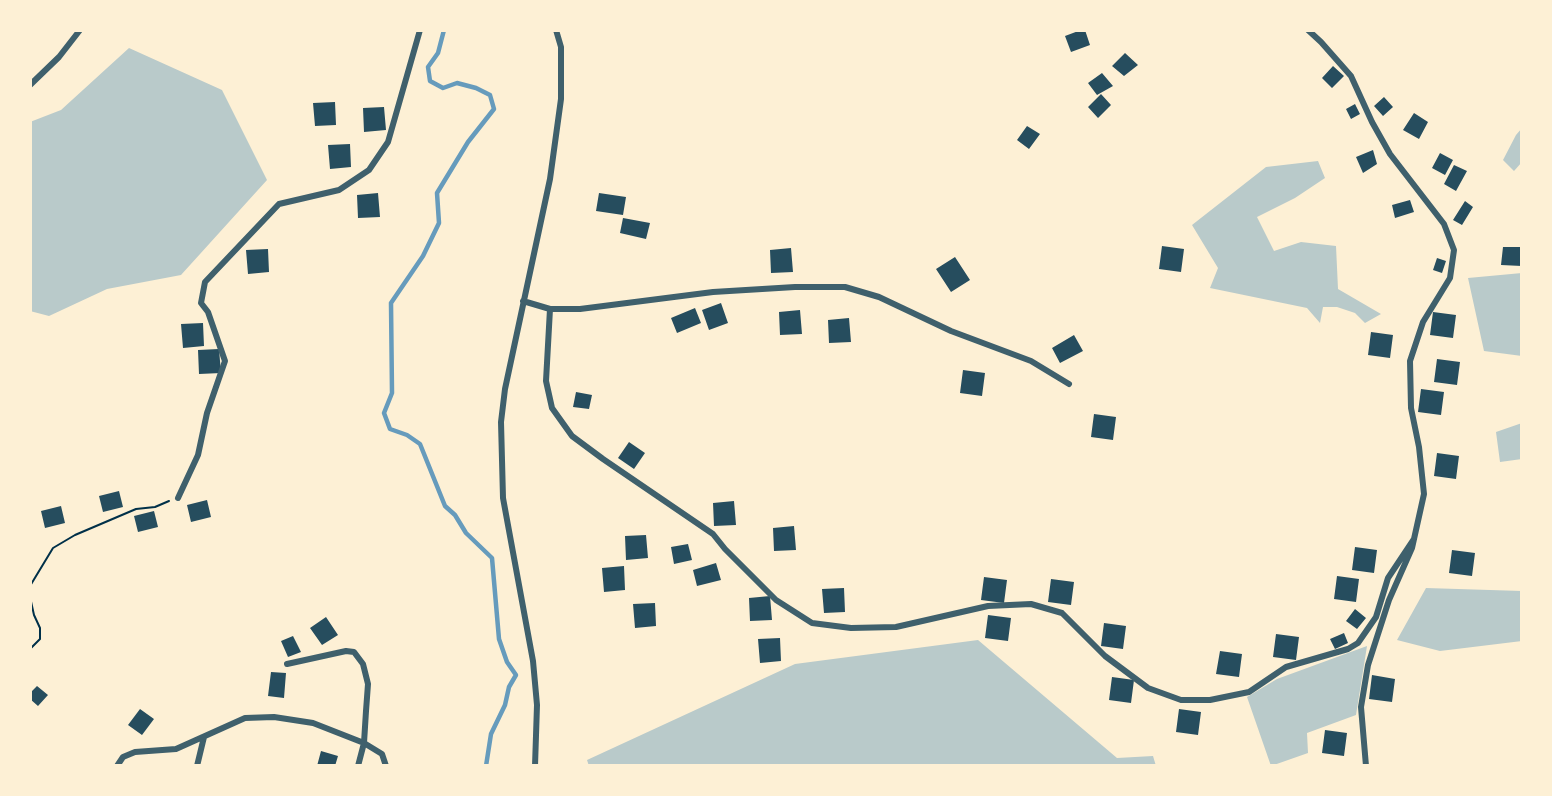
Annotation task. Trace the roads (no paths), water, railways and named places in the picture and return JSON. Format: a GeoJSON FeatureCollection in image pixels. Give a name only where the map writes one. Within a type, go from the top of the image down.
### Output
{"type":"FeatureCollection","features":[{"type":"Feature","properties":{"kind":"street"},"geometry":{"type":"LineString","coordinates":[[30,85],[59,57],[80,30]]}},
{"type":"Feature","properties":{"kind":"street"},"geometry":{"type":"LineString","coordinates":[[178,498],[198,455],[207,413],[225,361],[208,312],[201,303],[204,282],[279,204],[339,190],[369,170],[388,142],[420,30]]}},
{"type":"Feature","properties":{"kind":"street"},"geometry":{"type":"LineString","coordinates":[[535,766],[537,705],[533,661],[502,498],[501,422],[504,388],[550,179],[561,99],[561,46],[556,30]]}},
{"type":"Feature","properties":{"kind":"street"},"geometry":{"type":"LineString","coordinates":[[1308,30],[1351,76],[1390,154],[1444,224],[1455,250],[1450,278],[1423,322],[1410,362],[1411,408],[1419,447],[1424,494],[1413,548],[1389,600],[1368,665],[1362,707],[1366,766]]}},
{"type":"Feature","properties":{"kind":"street"},"geometry":{"type":"LineString","coordinates":[[524,301],[550,309],[580,309],[712,292],[795,287],[845,288],[879,297],[951,331],[1031,361],[1069,384]]}},
{"type":"Feature","properties":{"kind":"street"},"geometry":{"type":"LineString","coordinates":[[550,309],[546,381],[552,408],[572,436],[712,534],[776,600],[812,623],[851,628],[896,627],[988,606],[1031,604],[1062,613],[1105,656],[1148,688],[1181,700],[1210,700],[1249,692],[1286,667],[1348,649],[1358,643],[1376,617],[1388,578],[1414,539]]}},
{"type":"Feature","properties":{"kind":"street"},"geometry":{"type":"LineString","coordinates":[[287,664],[346,651],[354,652],[363,664],[368,684],[364,743],[357,766]]}},
{"type":"Feature","properties":{"kind":"street"},"geometry":{"type":"LineString","coordinates":[[117,766],[123,757],[135,752],[176,749],[246,718],[274,717],[313,723],[364,743],[382,754],[386,766]]}},
{"type":"Feature","properties":{"kind":"street"},"geometry":{"type":"LineString","coordinates":[[197,766],[204,737]]}},
{"type":"Feature","properties":{"kind":"waterway"},"geometry":{"type":"LineString","coordinates":[[444,30],[438,53],[428,67],[430,81],[443,88],[457,83],[476,88],[490,95],[494,109],[468,142],[437,193],[439,223],[423,256],[391,303],[392,393],[384,413],[390,429],[407,435],[420,444],[445,506],[455,515],[466,533],[492,558],[499,639],[507,662],[516,675],[491,734],[486,766]]}}]}
